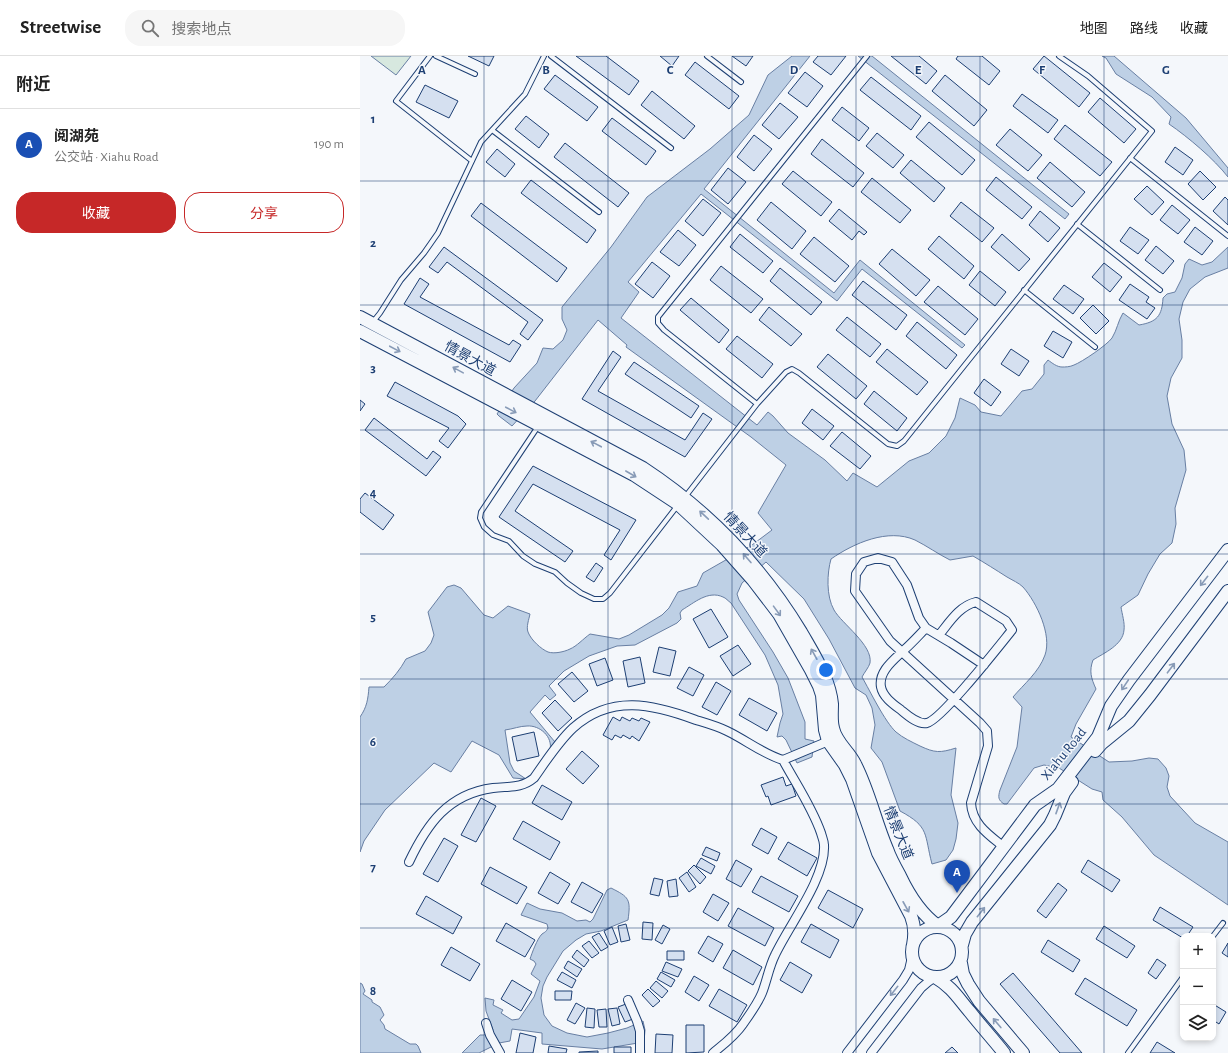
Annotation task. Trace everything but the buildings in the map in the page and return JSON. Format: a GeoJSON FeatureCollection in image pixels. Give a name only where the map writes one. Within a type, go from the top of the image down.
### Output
{"type":"FeatureCollection","features":[{"type":"Feature","properties":{"kind":"street","name":"情景大道"},"geometry":{"type":"LineString","coordinates":[[360,317],[442,367],[538,420],[643,468],[667,484],[681,501],[729,545],[785,607],[806,641],[830,689],[832,702],[832,728],[828,741]]}},
{"type":"Feature","properties":{"kind":"street"},"geometry":{"type":"LineString","coordinates":[[361,334],[372,323]]}},
{"type":"Feature","properties":{"kind":"street","name":"情景大道"},"geometry":{"type":"LineString","coordinates":[[361,334],[442,367]]}},
{"type":"Feature","properties":{"kind":"street","name":"Xiahu Road"},"geometry":{"type":"LineString","coordinates":[[962,945],[965,934],[979,913],[1050,825],[1070,779],[1095,746],[1111,706],[1228,550]]}},
{"type":"Feature","properties":{"kind":"street"},"geometry":{"type":"LineString","coordinates":[[984,665],[926,628],[919,618],[907,585],[892,562],[878,558],[864,562],[856,574],[855,591],[890,641],[987,731],[988,746],[971,802],[971,811],[984,830],[1004,847]]}},
{"type":"Feature","properties":{"kind":"street","name":"Xiahu Road"},"geometry":{"type":"LineString","coordinates":[[1095,746],[1102,743],[1133,716],[1228,591]]}},
{"type":"Feature","properties":{"kind":"street"},"geometry":{"type":"LineString","coordinates":[[926,628],[893,660],[882,676],[881,687],[886,698],[918,722],[927,723],[940,715],[984,665],[1012,630],[1006,622],[976,602],[968,604],[953,617],[939,635]]}},
{"type":"Feature","properties":{"kind":"street"},"geometry":{"type":"LineString","coordinates":[[409,862],[427,830],[437,816],[448,806],[460,797],[479,790],[520,786],[528,783],[534,778],[573,728],[588,717],[604,709],[623,705],[642,706],[671,711],[726,730],[772,757],[787,759],[828,741]]}},
{"type":"Feature","properties":{"kind":"street","name":"情景大道"},"geometry":{"type":"LineString","coordinates":[[828,741],[854,762],[887,850],[910,894],[927,916],[938,926]]}},
{"type":"Feature","properties":{"kind":"street","name":"情景大道"},"geometry":{"type":"LineString","coordinates":[[828,741],[845,765],[852,779],[878,853],[911,916],[915,933],[913,945]]}},
{"type":"Feature","properties":{"kind":"street"},"geometry":{"type":"LineString","coordinates":[[713,1053],[732,1037],[743,1024],[762,994],[774,956],[807,898],[823,859],[824,844],[819,827],[787,759]]}},
{"type":"Feature","properties":{"kind":"street","name":"Xiahu Road"},"geometry":{"type":"LineString","coordinates":[[938,926],[946,922],[951,917],[1036,805],[1070,779]]}},
{"type":"Feature","properties":{"kind":"street"},"geometry":{"type":"LineString","coordinates":[[846,1053],[904,980],[909,970],[913,945],[917,938],[924,929],[938,926],[951,931],[962,945],[961,963],[963,974],[979,1001],[1022,1053]]}},
{"type":"Feature","properties":{"kind":"street"},"geometry":{"type":"LineString","coordinates":[[912,957],[915,965],[928,977],[946,976],[961,963]]}},
{"type":"Feature","properties":{"kind":"street"},"geometry":{"type":"LineString","coordinates":[[871,1053],[921,988],[935,977]]}},
{"type":"Feature","properties":{"kind":"street"},"geometry":{"type":"LineString","coordinates":[[935,977],[945,983],[956,994],[1004,1053]]}},
{"type":"Feature","properties":{"kind":"street"},"geometry":{"type":"LineString","coordinates":[[628,1000],[640,1031],[640,1049]]}},
{"type":"Feature","properties":{"kind":"street"},"geometry":{"type":"LineString","coordinates":[[486,1023],[490,1035],[500,1053]]}},
{"type":"Feature","properties":{"kind":"lane"},"geometry":{"type":"LineString","coordinates":[[430,56],[396,101],[472,161]]}},
{"type":"Feature","properties":{"kind":"lane"},"geometry":{"type":"LineString","coordinates":[[436,56],[475,74]]}},
{"type":"Feature","properties":{"kind":"lane"},"geometry":{"type":"LineString","coordinates":[[372,323],[401,280],[424,253],[438,233],[481,142],[525,94],[544,56]]}},
{"type":"Feature","properties":{"kind":"lane"},"geometry":{"type":"LineString","coordinates":[[551,56],[671,148]]}},
{"type":"Feature","properties":{"kind":"lane"},"geometry":{"type":"LineString","coordinates":[[707,56],[741,82]]}},
{"type":"Feature","properties":{"kind":"lane"},"geometry":{"type":"LineString","coordinates":[[757,404],[664,330],[658,323],[658,317],[867,56]]}},
{"type":"Feature","properties":{"kind":"lane"},"geometry":{"type":"LineString","coordinates":[[538,420],[481,512],[480,518],[484,527],[493,535],[509,541],[523,556],[535,564],[555,572],[567,584],[594,599],[603,599],[610,593],[757,404],[786,372],[792,370],[799,374],[888,444],[897,446],[904,441],[1152,131],[1093,81],[1060,56]]}},
{"type":"Feature","properties":{"kind":"lane"},"geometry":{"type":"LineString","coordinates":[[492,130],[599,212]]}},
{"type":"Feature","properties":{"kind":"lane"},"geometry":{"type":"LineString","coordinates":[[1130,158],[1228,236]]}},
{"type":"Feature","properties":{"kind":"lane"},"geometry":{"type":"LineString","coordinates":[[1077,224],[1160,290]]}},
{"type":"Feature","properties":{"kind":"lane"},"geometry":{"type":"LineString","coordinates":[[1024,290],[1095,347]]}},
{"type":"Feature","properties":{"kind":"lane"},"geometry":{"type":"LineString","coordinates":[[1215,933],[1223,923]]}},
{"type":"Feature","properties":{"kind":"lane"},"geometry":{"type":"LineString","coordinates":[[1128,1053],[1180,981]]}},
{"type":"Feature","properties":{"kind":"shaded area"},"geometry":{"type":"Polygon","coordinates":[[[371,56],[411,56],[396,75],[371,56]]]}},
{"type":"Feature","properties":{"kind":"water"},"geometry":{"type":"Polygon","coordinates":[[[792,56],[810,56],[704,189],[834,293],[860,260],[965,345],[962,348],[862,269],[837,301],[701,194],[628,282],[639,292],[621,318],[757,425],[768,412],[788,433],[825,460],[847,481],[853,473],[877,487],[909,461],[929,453],[946,436],[955,418],[960,398],[975,405],[981,412],[1001,416],[1022,391],[1032,389],[1044,374],[1044,365],[1048,360],[1055,365],[1066,367],[1074,365],[1088,357],[1112,338],[1123,313],[1139,325],[1154,320],[1160,314],[1163,298],[1167,294],[1175,292],[1182,278],[1185,264],[1189,259],[1202,265],[1212,262],[1228,247],[1228,268],[1205,277],[1190,289],[1183,302],[1179,319],[1182,340],[1182,358],[1171,378],[1167,396],[1172,424],[1184,450],[1186,470],[1175,508],[1176,524],[1172,543],[1160,554],[1138,595],[1121,607],[1124,627],[1123,635],[1120,640],[1112,648],[1093,660],[1091,674],[1096,689],[1076,724],[1071,737],[1109,762],[1132,761],[1149,758],[1158,759],[1166,768],[1169,776],[1167,787],[1170,796],[1195,823],[1228,842],[1228,905],[1154,855],[1122,817],[1103,800],[1102,792],[1092,789],[1059,768],[1044,765],[1034,768],[1007,804],[1004,804],[1000,800],[1000,790],[1017,747],[1022,707],[1013,697],[1039,667],[1047,647],[1045,629],[1038,610],[1023,587],[973,556],[950,560],[915,540],[894,536],[872,539],[861,543],[831,559],[828,578],[828,591],[831,604],[838,616],[867,649],[870,656],[870,663],[862,677],[883,714],[896,732],[930,750],[938,752],[956,748],[951,795],[958,823],[953,850],[946,860],[932,864],[926,838],[921,827],[917,822],[900,811],[882,762],[871,748],[875,725],[872,708],[866,695],[855,688],[829,639],[804,599],[766,562],[742,583],[737,594],[739,600],[788,678],[805,722],[805,739],[814,741],[812,757],[797,763],[786,740],[782,736],[777,737],[783,714],[778,685],[765,655],[731,603],[724,597],[717,595],[707,596],[682,610],[680,613],[681,619],[677,623],[635,645],[617,646],[589,656],[564,671],[549,686],[556,695],[550,700],[545,695],[530,712],[555,742],[550,750],[550,741],[547,736],[541,730],[532,726],[505,730],[510,763],[514,771],[526,779],[513,778],[499,755],[472,741],[451,772],[434,763],[385,810],[364,841],[360,852],[360,717],[367,703],[369,687],[384,687],[396,674],[406,659],[425,651],[431,643],[434,635],[428,612],[447,587],[454,585],[461,588],[484,615],[493,618],[508,606],[530,614],[527,628],[531,638],[536,644],[550,653],[565,651],[573,648],[590,634],[619,639],[629,635],[662,615],[669,608],[678,592],[697,586],[703,573],[752,545],[772,530],[758,513],[786,465],[751,437],[626,347],[627,345],[598,320],[535,401],[512,426],[497,414],[514,388],[537,363],[543,348],[553,349],[563,340],[567,330],[562,319],[562,307],[611,247],[647,197],[710,149],[749,115],[768,75],[792,56]]]}},
{"type":"Feature","properties":{"kind":"water"},"geometry":{"type":"Polygon","coordinates":[[[858,56],[872,56],[1069,214],[1065,219],[858,56]]]}},
{"type":"Feature","properties":{"kind":"water"},"geometry":{"type":"Polygon","coordinates":[[[1102,56],[1114,56],[1186,118],[1228,168],[1228,177],[1216,163],[1169,124],[1171,117],[1152,97],[1116,74],[1106,58],[1102,56]]]}},
{"type":"Feature","properties":{"kind":"water"},"geometry":{"type":"Polygon","coordinates":[[[611,888],[622,894],[629,903],[628,920],[601,931],[586,934],[563,951],[543,986],[541,998],[544,1015],[552,1026],[567,1033],[587,1037],[627,1028],[643,1021],[645,1030],[644,1042],[602,1049],[542,1044],[542,1033],[512,1029],[510,1041],[499,1043],[479,1053],[462,1053],[480,1035],[484,1035],[493,1030],[486,1011],[485,998],[494,1000],[493,1005],[503,1010],[501,1013],[512,1020],[519,1019],[534,997],[540,981],[531,974],[536,964],[530,959],[538,939],[548,928],[547,924],[521,915],[527,903],[540,909],[562,913],[577,921],[586,920],[590,922],[593,919],[607,890],[611,888]]]}},
{"type":"Feature","properties":{"kind":"water"},"geometry":{"type":"Polygon","coordinates":[[[360,983],[365,991],[363,994],[380,1007],[384,1015],[380,1020],[385,1029],[410,1044],[416,1044],[421,1053],[360,1053],[360,983]]]}},
{"type":"Feature","properties":{"kind":"place","name":"阅湖苑"},"geometry":{"type":"Point","coordinates":[957,893]}}]}
